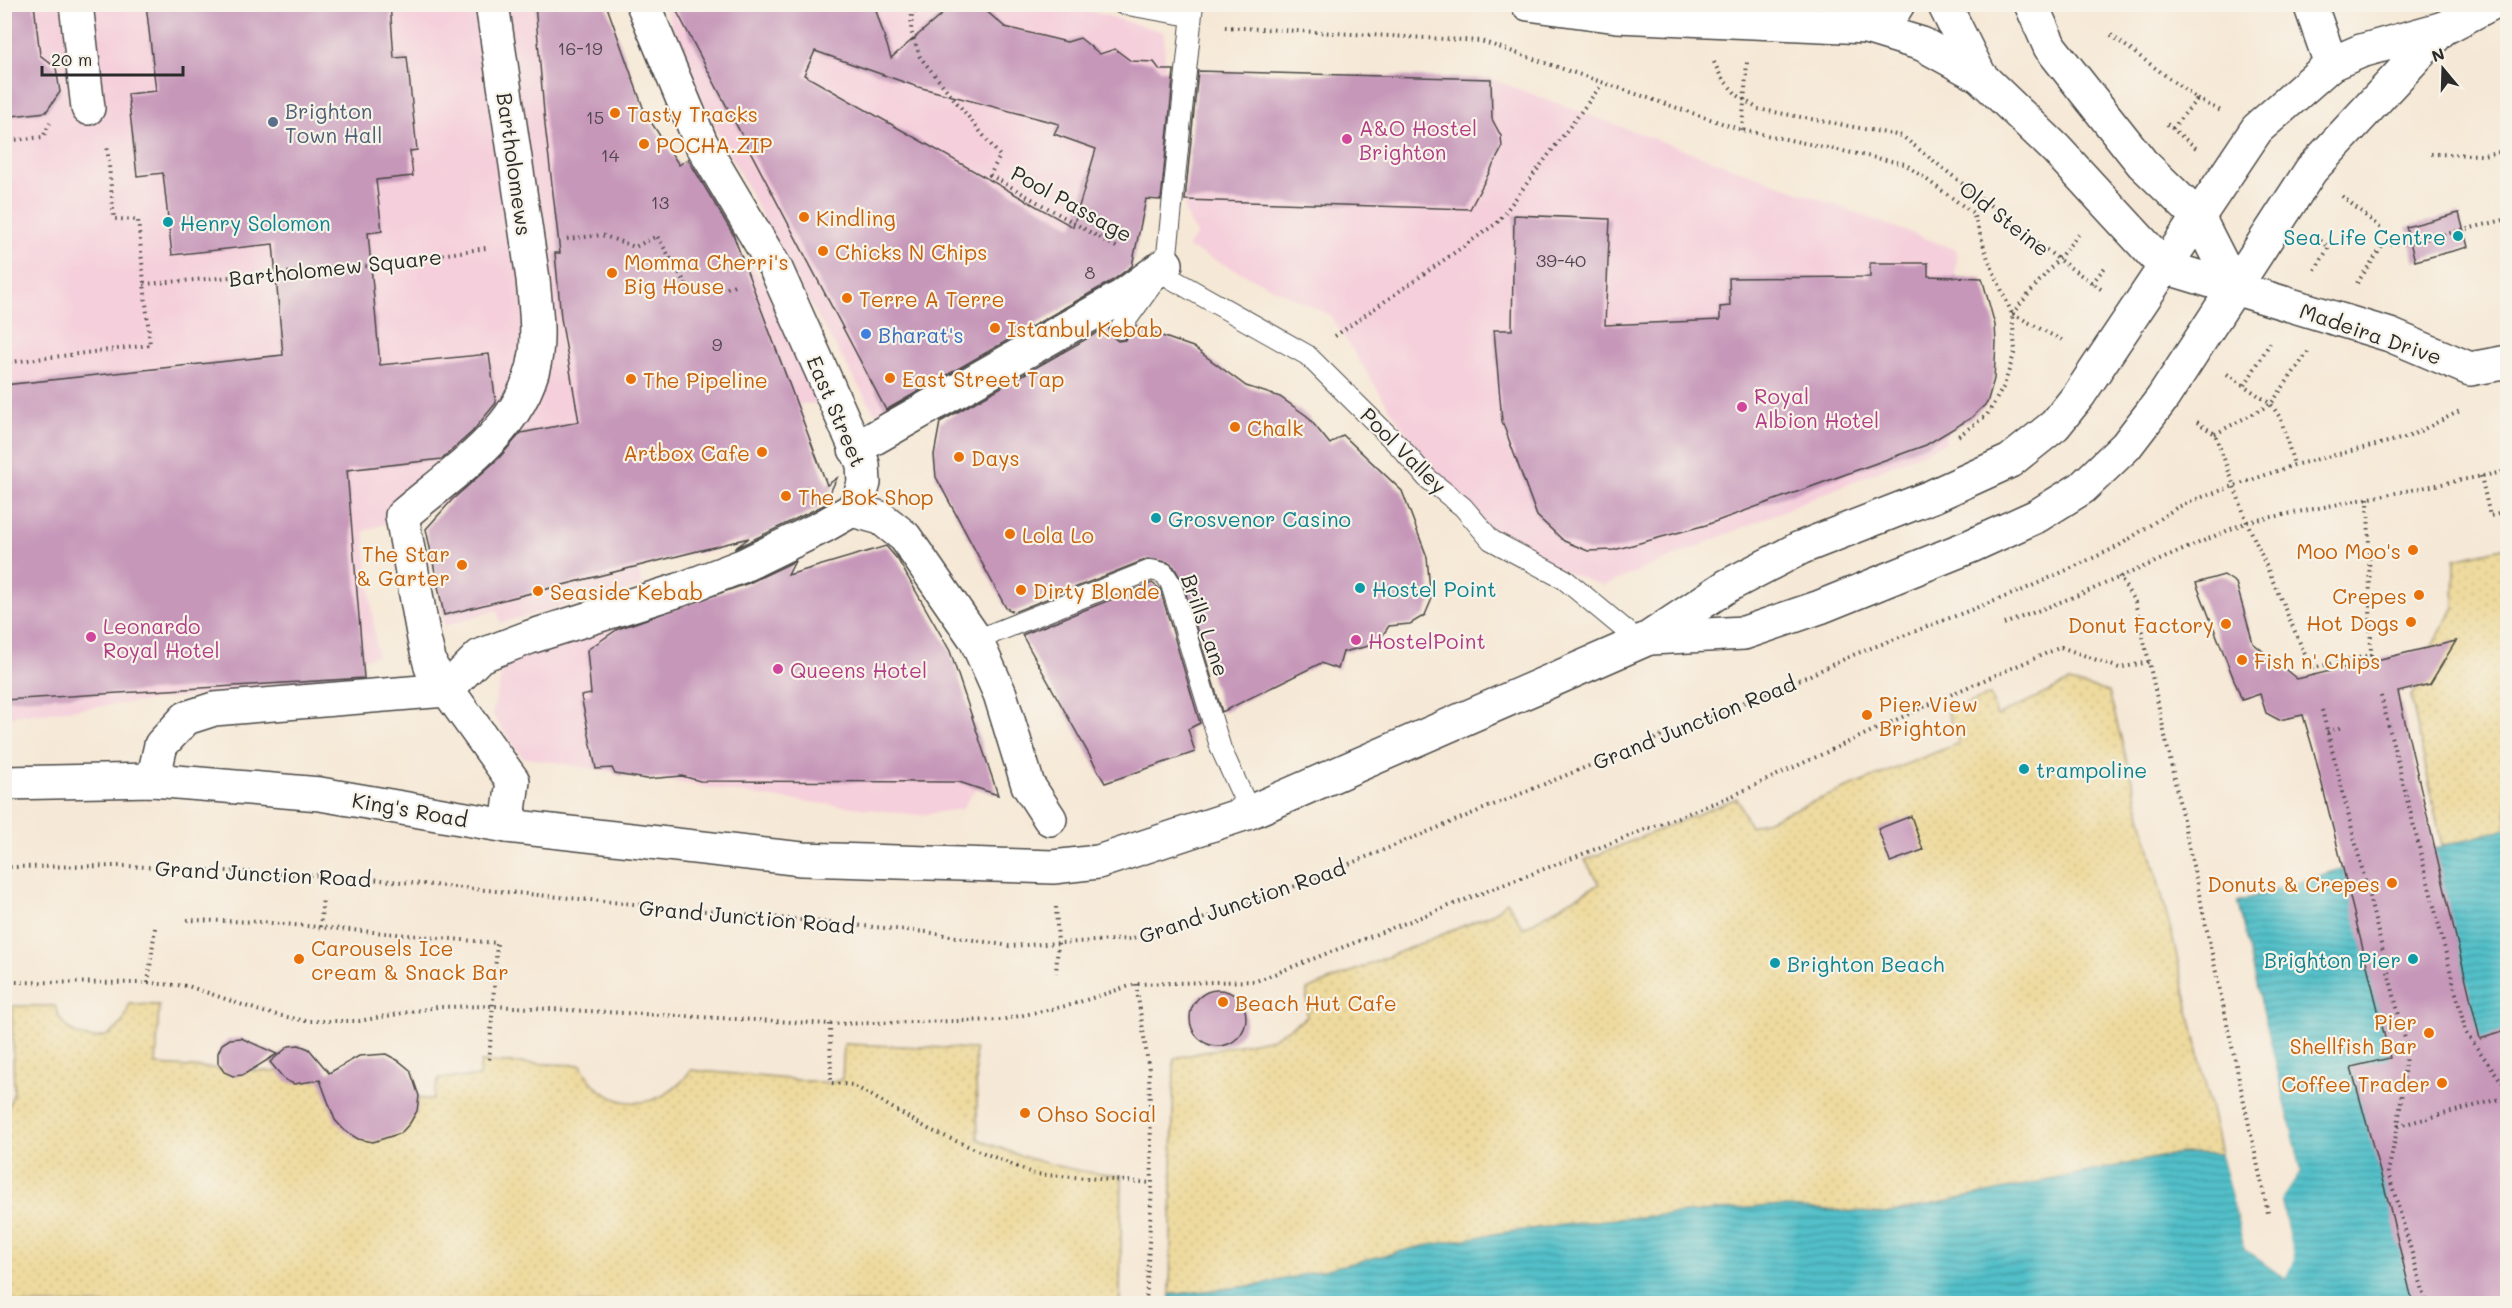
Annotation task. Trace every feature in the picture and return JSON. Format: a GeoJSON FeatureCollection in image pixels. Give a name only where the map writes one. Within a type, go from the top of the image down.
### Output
{"type":"FeatureCollection","features":[{"type":"Feature","properties":{"kind":"main road"},"geometry":{"type":"LineString","coordinates":[[76,4],[88,108]]}},
{"type":"Feature","properties":{"kind":"main road","name":"Bartholomews"},"geometry":{"type":"LineString","coordinates":[[446,690],[431,667],[402,516],[501,430],[517,408],[528,384],[536,354],[537,324],[492,4]]}},
{"type":"Feature","properties":{"kind":"main road","name":"East Street"},"geometry":{"type":"LineString","coordinates":[[643,4],[701,143],[776,269],[863,464],[864,483],[859,499],[852,510]]}},
{"type":"Feature","properties":{"kind":"main road"},"geometry":{"type":"LineString","coordinates":[[1528,4],[1617,16],[1866,27],[1922,44],[1980,76],[2063,157],[2165,267],[2234,288]]}},
{"type":"Feature","properties":{"kind":"main road"},"geometry":{"type":"LineString","coordinates":[[1866,27],[1893,12],[1898,4]]}},
{"type":"Feature","properties":{"kind":"main road"},"geometry":{"type":"LineString","coordinates":[[1944,4],[1980,76]]}},
{"type":"Feature","properties":{"kind":"main road"},"geometry":{"type":"LineString","coordinates":[[2031,4],[2050,46],[2142,163],[2198,217],[2234,288]]}},
{"type":"Feature","properties":{"kind":"main road"},"geometry":{"type":"LineString","coordinates":[[2310,4],[2331,64]]}},
{"type":"Feature","properties":{"kind":"main road"},"geometry":{"type":"LineString","coordinates":[[446,690],[513,781],[507,826],[802,859],[1053,867],[1098,862],[1250,812],[1644,640],[1727,586],[1800,548],[1933,496],[2010,461],[2055,425],[2136,312],[2257,129],[2331,64],[2361,51],[2444,28],[2490,4]]}},
{"type":"Feature","properties":{"kind":"main road"},"geometry":{"type":"LineString","coordinates":[[1644,640],[1744,633],[1852,594],[1971,546],[2037,516],[2082,488],[2126,446],[2162,399],[2311,171],[2444,28]]}},
{"type":"Feature","properties":{"kind":"main road"},"geometry":{"type":"LineString","coordinates":[[855,449],[1123,296],[1166,264]]}},
{"type":"Feature","properties":{"kind":"main road","name":"Madeira Drive"},"geometry":{"type":"LineString","coordinates":[[2234,288],[2390,335],[2470,369],[2508,362]]}},
{"type":"Feature","properties":{"kind":"main road"},"geometry":{"type":"LineString","coordinates":[[153,780],[161,745],[186,718],[214,709],[446,690],[480,656],[530,637],[679,590],[742,566],[852,510],[880,518],[905,537],[976,640],[1000,694],[1028,785],[1050,819]]}},
{"type":"Feature","properties":{"kind":"main road","name":"King's Road"},"geometry":{"type":"LineString","coordinates":[[4,783],[153,780],[320,794],[507,826]]}},
{"type":"Feature","properties":{"kind":"lane"},"geometry":{"type":"LineString","coordinates":[[1120,329],[1166,264],[1191,10],[1122,4]]}},
{"type":"Feature","properties":{"kind":"lane","name":"Pool Valley"},"geometry":{"type":"LineString","coordinates":[[1166,264],[1172,279],[1308,355],[1401,448],[1427,478],[1463,507],[1491,540],[1564,579],[1644,640]]}},
{"type":"Feature","properties":{"kind":"lane","name":"Brills Lane"},"geometry":{"type":"LineString","coordinates":[[976,640],[1151,570],[1164,573],[1171,584],[1221,749],[1250,812]]}},
{"type":"Feature","properties":{"kind":"path","name":"Pool Passage"},"geometry":{"type":"LineString","coordinates":[[925,4],[912,13],[911,31],[920,57],[1000,156],[990,175],[1128,254],[1166,264]]}},
{"type":"Feature","properties":{"kind":"path","name":"Old Steine"},"geometry":{"type":"LineString","coordinates":[[1694,19],[1721,77],[1758,109],[1902,136],[2058,259],[2136,312]]}},
{"type":"Feature","properties":{"kind":"path"},"geometry":{"type":"LineString","coordinates":[[1742,130],[1748,22]]}},
{"type":"Feature","properties":{"kind":"path"},"geometry":{"type":"LineString","coordinates":[[1223,27],[1481,41],[1742,130],[1905,164],[1973,213],[1988,259],[2012,314],[2015,351],[2004,386],[1987,416]]}},
{"type":"Feature","properties":{"kind":"path"},"geometry":{"type":"LineString","coordinates":[[1308,355],[1497,223],[1602,84]]}},
{"type":"Feature","properties":{"kind":"path"},"geometry":{"type":"LineString","coordinates":[[4,141],[43,137],[55,115],[88,108],[103,108],[114,219],[138,220],[150,345],[4,363]]}},
{"type":"Feature","properties":{"kind":"path"},"geometry":{"type":"LineString","coordinates":[[2163,121],[2197,149],[2204,140]]}},
{"type":"Feature","properties":{"kind":"path"},"geometry":{"type":"LineString","coordinates":[[2431,154],[2482,155],[2508,150]]}},
{"type":"Feature","properties":{"kind":"path"},"geometry":{"type":"LineString","coordinates":[[2384,244],[2409,243],[2508,219]]}},
{"type":"Feature","properties":{"kind":"path","name":"Bartholomew Square"},"geometry":{"type":"LineString","coordinates":[[144,284],[370,266],[526,240],[602,235],[635,247],[657,236],[692,294]]}},
{"type":"Feature","properties":{"kind":"path"},"geometry":{"type":"LineString","coordinates":[[2194,351],[2271,404],[2281,419],[2294,465],[2408,437],[2464,410]]}},
{"type":"Feature","properties":{"kind":"path","name":"Grand Junction Road"},"geometry":{"type":"LineString","coordinates":[[4,867],[126,866],[349,877],[927,932],[1009,946],[1129,939],[1202,919],[1288,889],[1806,677],[1853,655],[2023,590],[2117,548],[2176,508],[2294,465]]}},
{"type":"Feature","properties":{"kind":"path"},"geometry":{"type":"LineString","coordinates":[[2004,624],[2086,592],[2247,522],[2508,471]]}},
{"type":"Feature","properties":{"kind":"path"},"geometry":{"type":"LineString","coordinates":[[2481,476],[2490,516],[2508,512]]}},
{"type":"Feature","properties":{"kind":"path"},"geometry":{"type":"LineString","coordinates":[[2368,497],[2372,661]]}},
{"type":"Feature","properties":{"kind":"path"},"geometry":{"type":"LineString","coordinates":[[2247,522],[2314,675]]}},
{"type":"Feature","properties":{"kind":"path"},"geometry":{"type":"LineString","coordinates":[[2119,576],[2135,602],[2268,1213]]}},
{"type":"Feature","properties":{"kind":"path"},"geometry":{"type":"LineString","coordinates":[[4,982],[148,983],[188,986],[263,1012],[306,1021],[359,1021],[438,1007],[494,1006],[830,1024],[1001,1020],[1070,1005],[1136,984],[1256,981],[1732,796],[1954,693],[2061,647],[2119,668],[2149,662]]}},
{"type":"Feature","properties":{"kind":"path"},"geometry":{"type":"LineString","coordinates":[[2312,668],[2371,655]]}},
{"type":"Feature","properties":{"kind":"path"},"geometry":{"type":"LineString","coordinates":[[2381,696],[2466,1033],[2508,1090]]}},
{"type":"Feature","properties":{"kind":"path"},"geometry":{"type":"LineString","coordinates":[[2322,710],[2407,1047],[2398,1126],[2388,1172],[2427,1304]]}},
{"type":"Feature","properties":{"kind":"path"},"geometry":{"type":"LineString","coordinates":[[2378,719],[2386,717]]}},
{"type":"Feature","properties":{"kind":"path"},"geometry":{"type":"LineString","coordinates":[[2327,732],[2342,727]]}},
{"type":"Feature","properties":{"kind":"path"},"geometry":{"type":"LineString","coordinates":[[320,927],[323,898]]}},
{"type":"Feature","properties":{"kind":"path"},"geometry":{"type":"LineString","coordinates":[[1056,973],[1057,917]]}},
{"type":"Feature","properties":{"kind":"path"},"geometry":{"type":"LineString","coordinates":[[186,920],[320,927],[497,943],[489,1062]]}},
{"type":"Feature","properties":{"kind":"path"},"geometry":{"type":"LineString","coordinates":[[148,983],[155,928]]}},
{"type":"Feature","properties":{"kind":"path"},"geometry":{"type":"LineString","coordinates":[[1136,984],[1149,1063],[1152,1183],[1146,1304]]}},
{"type":"Feature","properties":{"kind":"path"},"geometry":{"type":"LineString","coordinates":[[830,1024],[831,1083],[853,1085],[930,1130],[1034,1174],[1152,1183]]}},
{"type":"Feature","properties":{"kind":"path"},"geometry":{"type":"LineString","coordinates":[[2398,1126],[2508,1097]]}},
{"type":"Feature","properties":{"kind":"shaded area"},"geometry":{"type":"Polygon","coordinates":[[[5,5],[606,5],[645,113],[679,165],[704,210],[769,289],[819,403],[799,404],[830,492],[747,534],[744,542],[722,545],[721,548],[698,555],[695,550],[639,568],[642,587],[500,623],[497,610],[445,626],[426,529],[437,516],[470,495],[364,531],[377,656],[248,690],[5,717],[5,5]]]}},
{"type":"Feature","properties":{"kind":"shaded area"},"geometry":{"type":"Polygon","coordinates":[[[664,5],[1069,5],[1164,32],[1165,74],[1151,177],[1135,251],[888,414],[874,412],[798,283],[699,97],[664,5]]]}},
{"type":"Feature","properties":{"kind":"shaded area"},"geometry":{"type":"Polygon","coordinates":[[[1202,71],[1491,79],[1957,250],[1945,443],[1603,586],[1472,537],[1330,315],[1187,247],[1197,235],[1185,213],[1184,200],[1202,71]]]}},
{"type":"Feature","properties":{"kind":"shaded area","name":"Queens Hotel"},"geometry":{"type":"Polygon","coordinates":[[[883,547],[892,549],[950,651],[966,703],[978,785],[962,809],[919,815],[766,797],[522,757],[492,714],[504,665],[531,646],[883,547]]]}},
{"type":"Feature","properties":{"kind":"sand"},"geometry":{"type":"Polygon","coordinates":[[[2507,547],[2507,838],[2442,846],[2411,696],[2432,674],[2427,656],[2454,607],[2455,559],[2507,547]]]}},
{"type":"Feature","properties":{"kind":"sand","name":"Brighton Beach"},"geometry":{"type":"Polygon","coordinates":[[[2069,682],[2109,692],[2172,935],[2221,1154],[2180,1153],[1886,1214],[1170,1295],[1174,1058],[1273,1038],[1307,1017],[1307,990],[1492,914],[1507,901],[1523,928],[1599,884],[1585,860],[1737,798],[1750,827],[1959,743],[1947,712],[1990,695],[1997,716],[2069,682]]]}},
{"type":"Feature","properties":{"kind":"sand"},"geometry":{"type":"Polygon","coordinates":[[[129,1004],[159,1005],[156,1065],[332,1075],[331,1096],[433,1099],[439,1078],[479,1077],[481,1062],[581,1065],[591,1081],[604,1093],[619,1100],[634,1102],[650,1100],[665,1094],[679,1084],[691,1070],[831,1083],[842,1079],[844,1044],[975,1049],[978,1139],[1049,1164],[1122,1176],[1120,1303],[5,1304],[4,1118],[14,1092],[12,1006],[55,1006],[61,1020],[70,1030],[81,1036],[94,1038],[105,1036],[116,1029],[124,1019],[129,1004]]]}},
{"type":"Feature","properties":{"kind":"water"},"geometry":{"type":"Polygon","coordinates":[[[2507,828],[2507,1303],[1169,1304],[1170,1295],[1260,1285],[1419,1247],[1506,1232],[1605,1220],[1771,1206],[1886,1214],[2180,1153],[2221,1154],[2245,1249],[2286,1279],[2293,1260],[2281,1200],[2301,1171],[2237,902],[2334,871],[2435,849],[2507,828]]]}},
{"type":"Feature","properties":{"kind":"pier"},"geometry":{"type":"Polygon","coordinates":[[[2236,899],[2301,1171],[2281,1201],[2294,1261],[2286,1279],[2245,1249],[2220,1151],[2224,1154],[2247,1248],[2284,1274],[2290,1260],[2278,1200],[2298,1171],[2234,903],[2236,899]]]}},
{"type":"Feature","properties":{"kind":"building"},"geometry":{"type":"Polygon","coordinates":[[[4,4],[34,4],[40,55],[56,68],[60,92],[46,112],[4,117],[4,4]]]}},
{"type":"Feature","properties":{"kind":"building"},"geometry":{"type":"Polygon","coordinates":[[[146,4],[390,4],[394,58],[407,57],[417,150],[410,151],[413,176],[376,180],[382,231],[368,233],[380,365],[489,354],[496,403],[472,432],[442,459],[347,470],[364,678],[4,700],[4,385],[283,355],[273,244],[172,255],[163,173],[137,176],[128,94],[156,91],[146,4]]]}},
{"type":"Feature","properties":{"kind":"building"},"geometry":{"type":"Polygon","coordinates":[[[535,4],[606,4],[645,113],[679,165],[688,159],[733,234],[827,485],[837,478],[824,505],[734,549],[749,538],[444,615],[426,529],[452,500],[498,459],[521,433],[579,422],[561,318],[555,253],[560,253],[545,125],[535,4]]]}},
{"type":"Feature","properties":{"kind":"building"},"geometry":{"type":"Polygon","coordinates":[[[673,4],[874,4],[891,58],[954,4],[978,4],[1005,27],[1067,42],[1080,38],[1100,54],[1115,49],[1131,61],[1154,62],[1160,70],[1174,70],[1161,200],[1146,199],[1132,266],[1113,280],[886,410],[673,4]],[[815,51],[804,75],[1073,227],[1096,149],[1054,134],[1059,124],[918,87],[815,51]]]}},
{"type":"Feature","properties":{"kind":"building","name":"A&O Hostel Brighton"},"geometry":{"type":"Polygon","coordinates":[[[1198,71],[1491,79],[1492,119],[1501,136],[1502,148],[1470,209],[1185,200],[1198,71]]]}},
{"type":"Feature","properties":{"kind":"building"},"geometry":{"type":"Polygon","coordinates":[[[2459,213],[2468,247],[2415,261],[2406,227],[2459,213]]]}},
{"type":"Feature","properties":{"kind":"building","name":"Royal Albion Hotel"},"geometry":{"type":"Polygon","coordinates":[[[1514,215],[1610,219],[1605,325],[1720,320],[1720,307],[1730,306],[1729,278],[1870,277],[1870,263],[1928,263],[1928,276],[1982,278],[1995,325],[1996,342],[1994,379],[1987,403],[1971,418],[1926,445],[1706,525],[1614,550],[1588,551],[1564,541],[1537,516],[1502,421],[1494,330],[1512,330],[1514,215]]]}},
{"type":"Feature","properties":{"kind":"building","name":"Grosvenor Casino"},"geometry":{"type":"Polygon","coordinates":[[[1109,326],[1109,334],[1118,341],[1125,340],[1136,327],[1193,347],[1246,386],[1280,397],[1307,416],[1330,444],[1343,435],[1402,491],[1427,557],[1431,601],[1425,615],[1410,624],[1389,626],[1380,639],[1369,646],[1343,652],[1338,669],[1321,663],[1222,712],[1182,581],[1174,567],[1167,562],[1147,559],[1014,612],[1006,608],[936,477],[934,455],[940,422],[1109,326]]]}},
{"type":"Feature","properties":{"kind":"building","name":"Queens Hotel"},"geometry":{"type":"Polygon","coordinates":[[[886,546],[898,560],[950,651],[998,795],[959,782],[700,781],[682,776],[647,779],[615,774],[612,768],[596,769],[581,696],[591,694],[587,650],[618,629],[749,583],[795,561],[788,575],[886,546]]]}},
{"type":"Feature","properties":{"kind":"building","name":"Brighton Pier"},"geometry":{"type":"Polygon","coordinates":[[[2224,575],[2236,583],[2253,643],[2297,679],[2456,641],[2430,684],[2398,692],[2480,1039],[2508,1030],[2508,1304],[2413,1304],[2390,1208],[2351,1067],[2390,1058],[2315,756],[2303,715],[2279,720],[2266,713],[2260,694],[2242,700],[2196,583],[2224,575]]]}},
{"type":"Feature","properties":{"kind":"building"},"geometry":{"type":"Polygon","coordinates":[[[1152,583],[1160,589],[1200,723],[1188,729],[1195,752],[1105,783],[1022,635],[1152,583]]]}},
{"type":"Feature","properties":{"kind":"building"},"geometry":{"type":"Polygon","coordinates":[[[1911,816],[1923,850],[1890,862],[1878,829],[1911,816]]]}},
{"type":"Feature","properties":{"kind":"building"},"geometry":{"type":"Polygon","coordinates":[[[1218,990],[1229,992],[1238,998],[1244,1007],[1246,1018],[1244,1029],[1238,1038],[1229,1044],[1218,1046],[1207,1044],[1198,1038],[1192,1029],[1190,1018],[1192,1007],[1198,998],[1207,992],[1218,990]]]}},
{"type":"Feature","properties":{"kind":"building"},"geometry":{"type":"Polygon","coordinates":[[[241,1038],[277,1054],[243,1075],[233,1076],[224,1072],[218,1063],[218,1053],[222,1044],[230,1039],[241,1038]]]}},
{"type":"Feature","properties":{"kind":"building"},"geometry":{"type":"Polygon","coordinates":[[[299,1045],[309,1049],[329,1073],[359,1056],[386,1054],[399,1061],[410,1070],[419,1096],[417,1111],[410,1123],[401,1133],[373,1142],[358,1139],[345,1131],[335,1120],[320,1080],[294,1084],[285,1080],[270,1062],[289,1046],[299,1045]]]}},
{"type":"Feature","properties":{"kind":"place","name":"Tasty Tracks"},"geometry":{"type":"Point","coordinates":[615,113]}},
{"type":"Feature","properties":{"kind":"place","name":"Brighton Town Hall"},"geometry":{"type":"Point","coordinates":[273,122]}},
{"type":"Feature","properties":{"kind":"place","name":"A&O Hostel Brighton"},"geometry":{"type":"Point","coordinates":[1347,139]}},
{"type":"Feature","properties":{"kind":"place","name":"POCHA.ZIP"},"geometry":{"type":"Point","coordinates":[644,144]}},
{"type":"Feature","properties":{"kind":"place","name":"Kindling"},"geometry":{"type":"Point","coordinates":[804,217]}},
{"type":"Feature","properties":{"kind":"place","name":"Henry Solomon"},"geometry":{"type":"Point","coordinates":[168,222]}},
{"type":"Feature","properties":{"kind":"place","name":"Sea Life Centre"},"geometry":{"type":"Point","coordinates":[2458,236]}},
{"type":"Feature","properties":{"kind":"place","name":"Chicks N Chips"},"geometry":{"type":"Point","coordinates":[823,251]}},
{"type":"Feature","properties":{"kind":"place","name":"Momma Cherri's Big House"},"geometry":{"type":"Point","coordinates":[612,273]}},
{"type":"Feature","properties":{"kind":"place","name":"Terre A Terre"},"geometry":{"type":"Point","coordinates":[847,298]}},
{"type":"Feature","properties":{"kind":"place","name":"Istanbul Kebab"},"geometry":{"type":"Point","coordinates":[995,328]}},
{"type":"Feature","properties":{"kind":"place","name":"Bharat's"},"geometry":{"type":"Point","coordinates":[866,334]}},
{"type":"Feature","properties":{"kind":"place","name":"East Street Tap"},"geometry":{"type":"Point","coordinates":[890,378]}},
{"type":"Feature","properties":{"kind":"place","name":"The Pipeline"},"geometry":{"type":"Point","coordinates":[631,379]}},
{"type":"Feature","properties":{"kind":"place","name":"Royal Albion Hotel"},"geometry":{"type":"Point","coordinates":[1742,407]}},
{"type":"Feature","properties":{"kind":"place","name":"Chalk"},"geometry":{"type":"Point","coordinates":[1235,427]}},
{"type":"Feature","properties":{"kind":"place","name":"Artbox Cafe"},"geometry":{"type":"Point","coordinates":[762,452]}},
{"type":"Feature","properties":{"kind":"place","name":"Days"},"geometry":{"type":"Point","coordinates":[959,457]}},
{"type":"Feature","properties":{"kind":"place","name":"The Bok Shop"},"geometry":{"type":"Point","coordinates":[786,496]}},
{"type":"Feature","properties":{"kind":"place","name":"Grosvenor Casino"},"geometry":{"type":"Point","coordinates":[1156,518]}},
{"type":"Feature","properties":{"kind":"place","name":"Lola Lo"},"geometry":{"type":"Point","coordinates":[1010,534]}},
{"type":"Feature","properties":{"kind":"place","name":"Moo Moo's"},"geometry":{"type":"Point","coordinates":[2413,550]}},
{"type":"Feature","properties":{"kind":"place","name":"The Star & Garter"},"geometry":{"type":"Point","coordinates":[462,565]}},
{"type":"Feature","properties":{"kind":"place","name":"Hostel Point"},"geometry":{"type":"Point","coordinates":[1360,588]}},
{"type":"Feature","properties":{"kind":"place","name":"Dirty Blonde"},"geometry":{"type":"Point","coordinates":[1021,590]}},
{"type":"Feature","properties":{"kind":"place","name":"Seaside Kebab"},"geometry":{"type":"Point","coordinates":[538,591]}},
{"type":"Feature","properties":{"kind":"place","name":"Crepes"},"geometry":{"type":"Point","coordinates":[2419,595]}},
{"type":"Feature","properties":{"kind":"place","name":"Hot Dogs"},"geometry":{"type":"Point","coordinates":[2411,622]}},
{"type":"Feature","properties":{"kind":"place","name":"Donut Factory"},"geometry":{"type":"Point","coordinates":[2226,624]}},
{"type":"Feature","properties":{"kind":"place","name":"Leonardo Royal Hotel"},"geometry":{"type":"Point","coordinates":[91,637]}},
{"type":"Feature","properties":{"kind":"place","name":"HostelPoint"},"geometry":{"type":"Point","coordinates":[1356,640]}},
{"type":"Feature","properties":{"kind":"place","name":"Fish n' Chips"},"geometry":{"type":"Point","coordinates":[2242,660]}},
{"type":"Feature","properties":{"kind":"place","name":"Queens Hotel"},"geometry":{"type":"Point","coordinates":[778,669]}},
{"type":"Feature","properties":{"kind":"place","name":"Pier View Brighton"},"geometry":{"type":"Point","coordinates":[1867,715]}},
{"type":"Feature","properties":{"kind":"place","name":"trampoline"},"geometry":{"type":"Point","coordinates":[2024,769]}},
{"type":"Feature","properties":{"kind":"place","name":"Donuts & Crepes"},"geometry":{"type":"Point","coordinates":[2392,883]}},
{"type":"Feature","properties":{"kind":"place","name":"Carousels Ice cream & Snack Bar"},"geometry":{"type":"Point","coordinates":[299,959]}},
{"type":"Feature","properties":{"kind":"place","name":"Brighton Pier"},"geometry":{"type":"Point","coordinates":[2413,959]}},
{"type":"Feature","properties":{"kind":"place","name":"Brighton Beach"},"geometry":{"type":"Point","coordinates":[1775,963]}},
{"type":"Feature","properties":{"kind":"place","name":"Beach Hut Cafe"},"geometry":{"type":"Point","coordinates":[1223,1002]}},
{"type":"Feature","properties":{"kind":"place","name":"Pier Shellfish Bar"},"geometry":{"type":"Point","coordinates":[2429,1033]}},
{"type":"Feature","properties":{"kind":"place","name":"Coffee Trader"},"geometry":{"type":"Point","coordinates":[2442,1083]}},
{"type":"Feature","properties":{"kind":"place","name":"Ohso Social"},"geometry":{"type":"Point","coordinates":[1025,1113]}}]}
